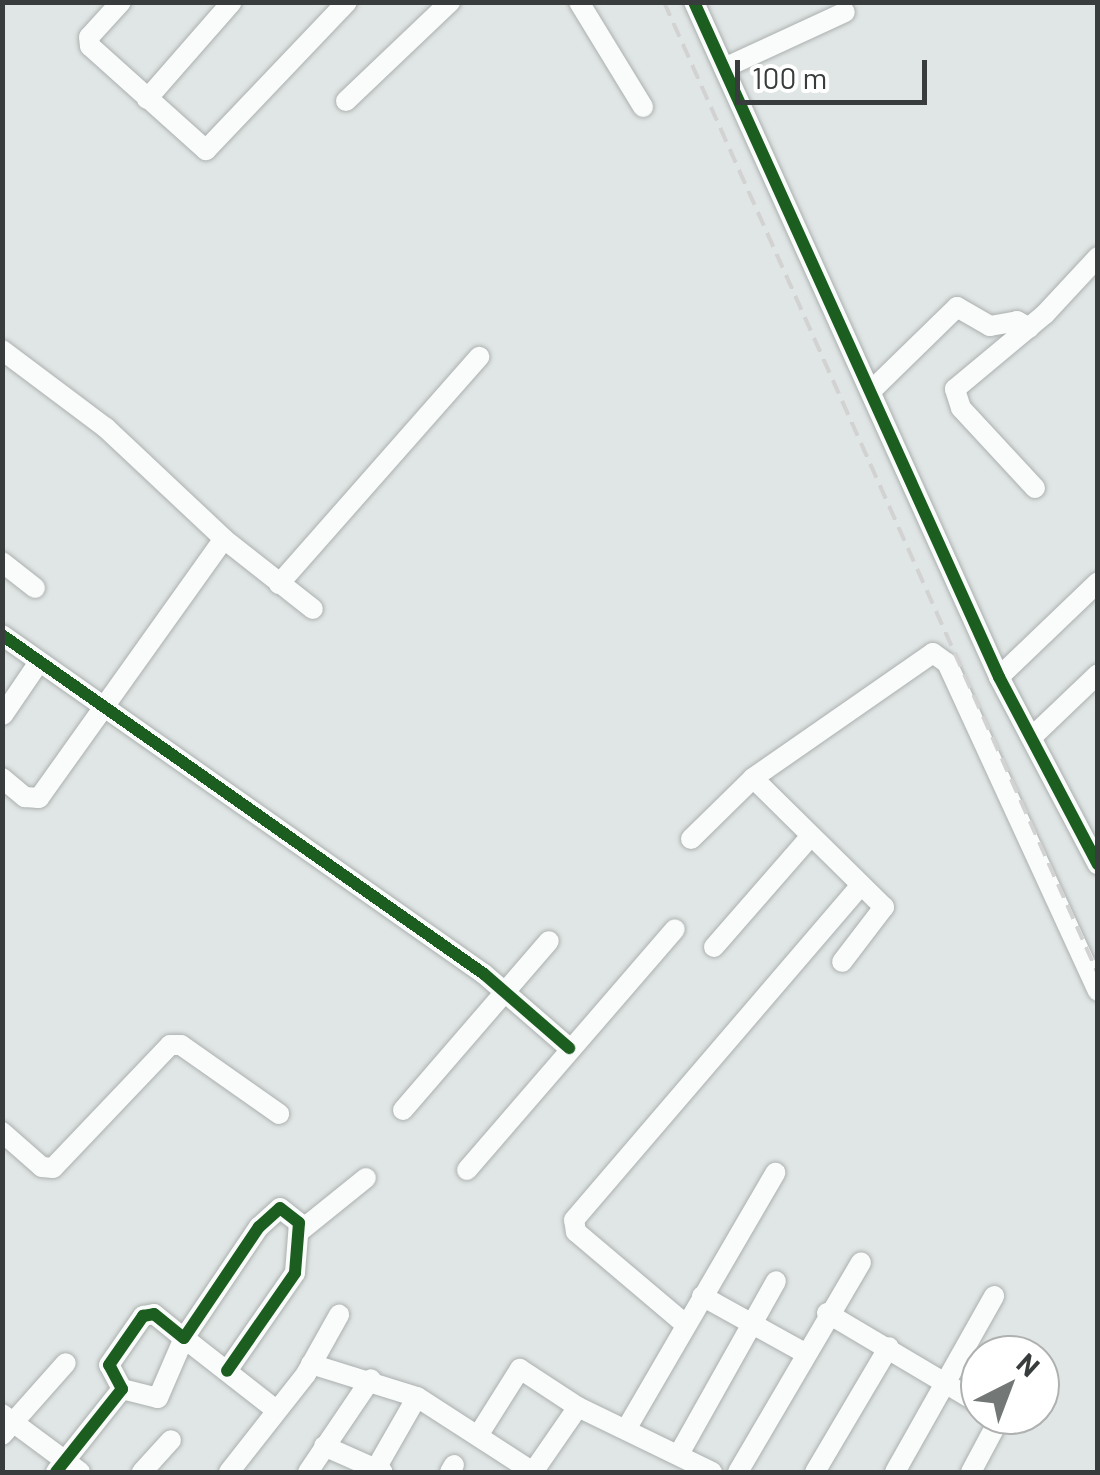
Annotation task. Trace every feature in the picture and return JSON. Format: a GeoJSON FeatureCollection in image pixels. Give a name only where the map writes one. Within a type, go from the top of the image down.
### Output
{"type":"FeatureCollection","features":[{"type":"Feature","properties":{"kind":"street"},"geometry":{"type":"LineString","coordinates":[[120,2],[88,41],[200,149],[213,147],[347,2]]}},
{"type":"Feature","properties":{"kind":"street"},"geometry":{"type":"LineString","coordinates":[[346,100],[450,2]]}},
{"type":"Feature","properties":{"kind":"street"},"geometry":{"type":"LineString","coordinates":[[579,2],[643,107]]}},
{"type":"Feature","properties":{"kind":"street"},"geometry":{"type":"LineString","coordinates":[[694,2],[998,677],[1098,864]]}},
{"type":"Feature","properties":{"kind":"street"},"geometry":{"type":"LineString","coordinates":[[147,100],[231,3]]}},
{"type":"Feature","properties":{"kind":"street"},"geometry":{"type":"LineString","coordinates":[[724,68],[845,12]]}},
{"type":"Feature","properties":{"kind":"street"},"geometry":{"type":"LineString","coordinates":[[1035,488],[956,398],[963,379],[1028,328],[1098,257]]}},
{"type":"Feature","properties":{"kind":"street"},"geometry":{"type":"LineString","coordinates":[[872,390],[957,307],[990,326],[1017,320],[1028,328]]}},
{"type":"Feature","properties":{"kind":"street"},"geometry":{"type":"LineString","coordinates":[[2,350],[106,428],[224,539],[314,609]]}},
{"type":"Feature","properties":{"kind":"street"},"geometry":{"type":"LineString","coordinates":[[279,584],[479,357]]}},
{"type":"Feature","properties":{"kind":"street"},"geometry":{"type":"LineString","coordinates":[[2,778],[24,797],[39,798],[224,539]]}},
{"type":"Feature","properties":{"kind":"street"},"geometry":{"type":"LineString","coordinates":[[5,571],[35,588]]}},
{"type":"Feature","properties":{"kind":"street"},"geometry":{"type":"LineString","coordinates":[[998,677],[1093,595]]}},
{"type":"Feature","properties":{"kind":"street"},"geometry":{"type":"LineString","coordinates":[[2,635],[104,703],[506,993],[568,1048]]}},
{"type":"Feature","properties":{"kind":"street"},"geometry":{"type":"LineString","coordinates":[[691,839],[753,778],[922,655],[940,656],[995,760],[1098,991]]}},
{"type":"Feature","properties":{"kind":"street"},"geometry":{"type":"LineString","coordinates":[[3,715],[39,662]]}},
{"type":"Feature","properties":{"kind":"street"},"geometry":{"type":"LineString","coordinates":[[1032,737],[1098,674]]}},
{"type":"Feature","properties":{"kind":"street"},"geometry":{"type":"LineString","coordinates":[[753,778],[885,911],[842,962]]}},
{"type":"Feature","properties":{"kind":"street"},"geometry":{"type":"LineString","coordinates":[[714,947],[811,836]]}},
{"type":"Feature","properties":{"kind":"street"},"geometry":{"type":"LineString","coordinates":[[686,1324],[576,1232],[574,1220],[860,886]]}},
{"type":"Feature","properties":{"kind":"street"},"geometry":{"type":"LineString","coordinates":[[467,1170],[568,1048],[675,929]]}},
{"type":"Feature","properties":{"kind":"street"},"geometry":{"type":"LineString","coordinates":[[403,1110],[549,941]]}},
{"type":"Feature","properties":{"kind":"street"},"geometry":{"type":"LineString","coordinates":[[2,1132],[42,1167],[53,1168],[170,1045],[181,1045],[280,1114]]}},
{"type":"Feature","properties":{"kind":"street"},"geometry":{"type":"LineString","coordinates":[[628,1426],[775,1172]]}},
{"type":"Feature","properties":{"kind":"street"},"geometry":{"type":"LineString","coordinates":[[299,1232],[366,1178]]}},
{"type":"Feature","properties":{"kind":"street"},"geometry":{"type":"LineString","coordinates":[[227,1371],[295,1273],[299,1232],[288,1212],[274,1210],[184,1338],[158,1398],[122,1389],[109,1364],[143,1316],[154,1314],[184,1338],[227,1371],[276,1410]]}},
{"type":"Feature","properties":{"kind":"street"},"geometry":{"type":"LineString","coordinates":[[738,1472],[827,1313],[861,1262]]}},
{"type":"Feature","properties":{"kind":"street"},"geometry":{"type":"LineString","coordinates":[[679,1454],[776,1280]]}},
{"type":"Feature","properties":{"kind":"street"},"geometry":{"type":"LineString","coordinates":[[702,1296],[805,1353]]}},
{"type":"Feature","properties":{"kind":"street"},"geometry":{"type":"LineString","coordinates":[[894,1472],[994,1296]]}},
{"type":"Feature","properties":{"kind":"street"},"geometry":{"type":"LineString","coordinates":[[827,1313],[960,1391]]}},
{"type":"Feature","properties":{"kind":"street"},"geometry":{"type":"LineString","coordinates":[[229,1472],[311,1364],[339,1315]]}},
{"type":"Feature","properties":{"kind":"street"},"geometry":{"type":"LineString","coordinates":[[816,1472],[889,1347]]}},
{"type":"Feature","properties":{"kind":"street"},"geometry":{"type":"LineString","coordinates":[[66,1363],[6,1424],[68,1468],[122,1389]]}},
{"type":"Feature","properties":{"kind":"street"},"geometry":{"type":"LineString","coordinates":[[311,1364],[371,1379],[417,1397],[533,1472],[578,1407]]}},
{"type":"Feature","properties":{"kind":"street"},"geometry":{"type":"LineString","coordinates":[[479,1434],[520,1369],[578,1407],[628,1426],[712,1472]]}},
{"type":"Feature","properties":{"kind":"street"},"geometry":{"type":"LineString","coordinates":[[308,1472],[371,1379]]}},
{"type":"Feature","properties":{"kind":"street"},"geometry":{"type":"LineString","coordinates":[[324,1446],[378,1471],[417,1397]]}},
{"type":"Feature","properties":{"kind":"street"},"geometry":{"type":"LineString","coordinates":[[971,1472],[991,1435]]}},
{"type":"Feature","properties":{"kind":"street"},"geometry":{"type":"LineString","coordinates":[[142,1472],[171,1440]]}},
{"type":"Feature","properties":{"kind":"railway"},"geometry":{"type":"LineString","coordinates":[[664,2],[1098,974]]}},
{"type":"Feature","properties":{"kind":"cycle path"},"geometry":{"type":"LineString","coordinates":[[694,2],[999,677],[1098,865]]}},
{"type":"Feature","properties":{"kind":"cycle path"},"geometry":{"type":"LineString","coordinates":[[2,635],[484,974],[569,1048]]}},
{"type":"Feature","properties":{"kind":"cycle path"},"geometry":{"type":"LineString","coordinates":[[56,1472],[122,1389],[109,1365],[143,1316],[154,1314],[184,1338],[259,1227],[280,1208],[299,1223],[295,1273],[227,1371]]}}]}
